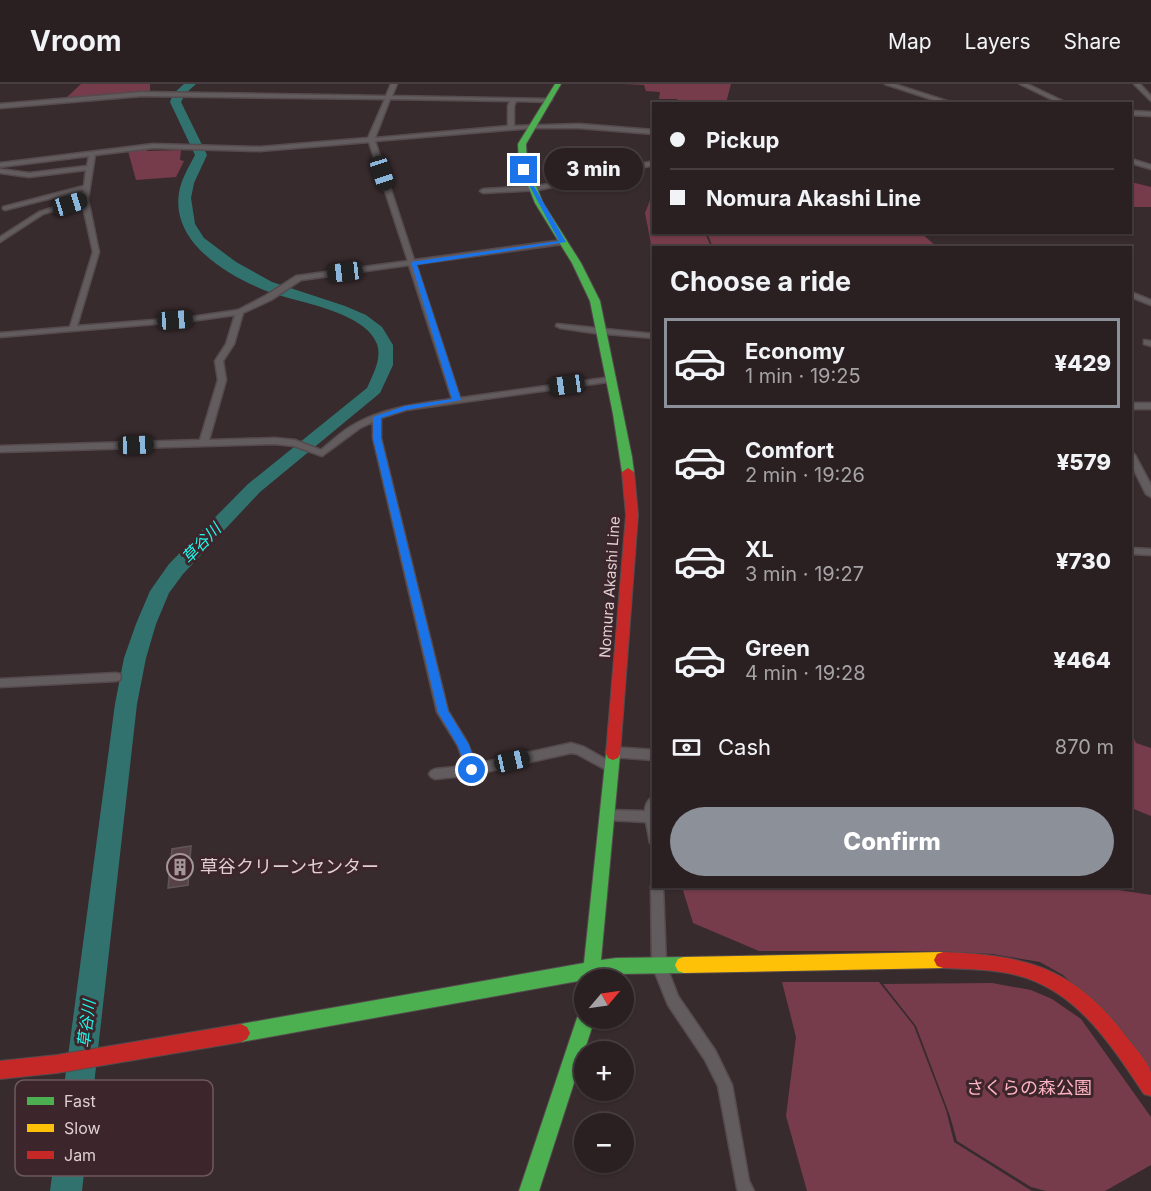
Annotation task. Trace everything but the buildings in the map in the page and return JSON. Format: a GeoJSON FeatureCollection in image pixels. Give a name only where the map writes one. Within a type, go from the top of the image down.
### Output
{"type":"FeatureCollection","features":[{"type":"Feature","properties":{"kind":"main road","name":"Nomura Akashi Line"},"geometry":{"type":"LineString","coordinates":[[558,84],[522,144],[521,155],[524,170],[532,188],[585,279],[595,301],[612,378],[628,470],[632,515],[612,768],[592,969]]}},
{"type":"Feature","properties":{"kind":"main road"},"geometry":{"type":"LineString","coordinates":[[607,969],[616,966],[973,960],[1022,966],[1054,978],[1088,1002],[1120,1042],[1151,1087]]}},
{"type":"Feature","properties":{"kind":"main road"},"geometry":{"type":"LineString","coordinates":[[0,1070],[57,1065],[574,977]]}},
{"type":"Feature","properties":{"kind":"main road"},"geometry":{"type":"LineString","coordinates":[[529,1191],[582,1029]]}},
{"type":"Feature","properties":{"kind":"street"},"geometry":{"type":"LineString","coordinates":[[394,84],[371,139],[457,400]]}},
{"type":"Feature","properties":{"kind":"street"},"geometry":{"type":"LineString","coordinates":[[888,84],[947,102]]}},
{"type":"Feature","properties":{"kind":"street"},"geometry":{"type":"LineString","coordinates":[[1023,84],[1063,102]]}},
{"type":"Feature","properties":{"kind":"street"},"geometry":{"type":"LineString","coordinates":[[1137,84],[1151,99]]}},
{"type":"Feature","properties":{"kind":"street"},"geometry":{"type":"LineString","coordinates":[[0,106],[169,94],[549,100]]}},
{"type":"Feature","properties":{"kind":"street"},"geometry":{"type":"LineString","coordinates":[[511,128],[511,106],[514,99]]}},
{"type":"Feature","properties":{"kind":"street"},"geometry":{"type":"LineString","coordinates":[[1132,113],[1151,114]]}},
{"type":"Feature","properties":{"kind":"street"},"geometry":{"type":"LineString","coordinates":[[0,165],[153,146],[267,148],[532,126],[579,126],[652,132]]}},
{"type":"Feature","properties":{"kind":"street"},"geometry":{"type":"LineString","coordinates":[[73,328],[96,252],[85,199],[92,153]]}},
{"type":"Feature","properties":{"kind":"street"},"geometry":{"type":"LineString","coordinates":[[1132,161],[1151,167]]}},
{"type":"Feature","properties":{"kind":"street"},"geometry":{"type":"LineString","coordinates":[[483,191],[532,188],[652,163]]}},
{"type":"Feature","properties":{"kind":"street"},"geometry":{"type":"LineString","coordinates":[[0,171],[29,176],[89,168]]}},
{"type":"Feature","properties":{"kind":"street"},"geometry":{"type":"LineString","coordinates":[[5,208],[86,187]]}},
{"type":"Feature","properties":{"kind":"street"},"geometry":{"type":"LineString","coordinates":[[0,240],[41,213],[85,199]]}},
{"type":"Feature","properties":{"kind":"street"},"geometry":{"type":"LineString","coordinates":[[0,336],[191,319],[240,312],[268,298],[298,278],[563,242]]}},
{"type":"Feature","properties":{"kind":"street"},"geometry":{"type":"LineString","coordinates":[[1132,294],[1151,303]]}},
{"type":"Feature","properties":{"kind":"street"},"geometry":{"type":"LineString","coordinates":[[204,442],[222,380],[219,361],[230,344],[240,312]]}},
{"type":"Feature","properties":{"kind":"street"},"geometry":{"type":"LineString","coordinates":[[560,326],[652,336]]}},
{"type":"Feature","properties":{"kind":"street"},"geometry":{"type":"LineString","coordinates":[[0,449],[204,442],[295,443],[322,453],[357,426],[405,408],[612,378]]}},
{"type":"Feature","properties":{"kind":"street"},"geometry":{"type":"LineString","coordinates":[[1132,406],[1151,406]]}},
{"type":"Feature","properties":{"kind":"street"},"geometry":{"type":"LineString","coordinates":[[377,417],[377,438],[443,712],[463,745],[472,770]]}},
{"type":"Feature","properties":{"kind":"street"},"geometry":{"type":"LineString","coordinates":[[1132,458],[1151,494]]}},
{"type":"Feature","properties":{"kind":"street"},"geometry":{"type":"LineString","coordinates":[[1132,551],[1151,552]]}},
{"type":"Feature","properties":{"kind":"street"},"geometry":{"type":"LineString","coordinates":[[0,683],[116,677]]}},
{"type":"Feature","properties":{"kind":"street"},"geometry":{"type":"LineString","coordinates":[[435,774],[472,770],[571,748],[580,750],[612,768]]}},
{"type":"Feature","properties":{"kind":"street"},"geometry":{"type":"LineString","coordinates":[[612,752],[652,755]]}},
{"type":"Feature","properties":{"kind":"street"},"geometry":{"type":"LineString","coordinates":[[607,815],[652,817],[652,805]]}},
{"type":"Feature","properties":{"kind":"street"},"geometry":{"type":"LineString","coordinates":[[657,888],[659,965],[673,1000],[710,1055],[725,1085],[742,1183],[746,1191]]}},
{"type":"Feature","properties":{"kind":"green space"},"geometry":{"type":"Polygon","coordinates":[[[81,84],[150,84],[150,91],[66,98],[81,84]]]}},
{"type":"Feature","properties":{"kind":"green space"},"geometry":{"type":"Polygon","coordinates":[[[623,84],[731,84],[726,102],[679,102],[677,99],[659,99],[660,92],[646,91],[644,85],[623,84]]]}},
{"type":"Feature","properties":{"kind":"green space"},"geometry":{"type":"Polygon","coordinates":[[[147,148],[147,151],[181,150],[180,160],[184,161],[176,177],[136,180],[128,151],[147,148]]]}},
{"type":"Feature","properties":{"kind":"green space"},"geometry":{"type":"Polygon","coordinates":[[[1132,182],[1151,187],[1151,207],[1132,207],[1132,182]]]}},
{"type":"Feature","properties":{"kind":"green space"},"geometry":{"type":"Polygon","coordinates":[[[652,195],[652,234],[705,234],[711,246],[652,246],[652,250],[645,213],[652,195]]]}},
{"type":"Feature","properties":{"kind":"green space"},"geometry":{"type":"Polygon","coordinates":[[[707,234],[922,234],[936,246],[713,246],[707,234]]]}},
{"type":"Feature","properties":{"kind":"green space"},"geometry":{"type":"Polygon","coordinates":[[[1132,734],[1136,743],[1151,748],[1151,816],[1132,808],[1132,734]]]}},
{"type":"Feature","properties":{"kind":"green space"},"geometry":{"type":"Polygon","coordinates":[[[682,888],[1107,888],[1151,895],[1151,1077],[1109,1018],[1063,975],[1040,962],[992,954],[934,951],[759,951],[693,923],[682,888]]]}},
{"type":"Feature","properties":{"kind":"green space"},"geometry":{"type":"Polygon","coordinates":[[[782,982],[879,982],[914,1026],[946,1110],[954,1142],[1032,1191],[807,1191],[786,1116],[796,1037],[782,982]]]}},
{"type":"Feature","properties":{"kind":"green space","name":"さくらの森公園"},"geometry":{"type":"Polygon","coordinates":[[[992,983],[1031,990],[1052,999],[1081,1019],[1151,1117],[1151,1165],[1105,1191],[1046,1191],[1031,1187],[957,1141],[950,1116],[916,1026],[883,984],[992,983]]]}},
{"type":"Feature","properties":{"kind":"waterway","name":"草谷川"},"geometry":{"type":"LineString","coordinates":[[80,1080],[126,704],[135,658],[160,591],[176,569],[254,488],[374,390],[385,365],[385,345],[376,330],[360,318],[255,280],[208,249],[193,233],[186,214],[185,193],[201,155],[175,102],[177,96],[191,84]]}},
{"type":"Feature","properties":{"kind":"waterway","name":"草谷川"},"geometry":{"type":"LineString","coordinates":[[66,1191],[68,1176]]}},
{"type":"Feature","properties":{"kind":"traffic: fast"},"geometry":{"type":"LineString","coordinates":[[558,84],[522,144],[523,163],[539,203],[587,282],[595,301],[628,472]]}},
{"type":"Feature","properties":{"kind":"traffic: fast"},"geometry":{"type":"LineString","coordinates":[[592,969],[613,754]]}},
{"type":"Feature","properties":{"kind":"traffic: fast"},"geometry":{"type":"LineString","coordinates":[[241,1033],[616,966],[684,965]]}},
{"type":"Feature","properties":{"kind":"traffic: fast"},"geometry":{"type":"LineString","coordinates":[[529,1191],[582,1029]]}},
{"type":"Feature","properties":{"kind":"traffic: slow"},"geometry":{"type":"LineString","coordinates":[[684,965],[943,960]]}},
{"type":"Feature","properties":{"kind":"traffic: jam"},"geometry":{"type":"LineString","coordinates":[[613,754],[632,515],[628,472]]}},
{"type":"Feature","properties":{"kind":"traffic: jam"},"geometry":{"type":"LineString","coordinates":[[943,960],[983,961],[1016,967],[1044,976],[1068,989],[1109,1029],[1151,1087]]}},
{"type":"Feature","properties":{"kind":"traffic: jam"},"geometry":{"type":"LineString","coordinates":[[0,1070],[57,1064],[241,1033]]}},
{"type":"Feature","properties":{"kind":"place","name":"草谷クリーンセンター"},"geometry":{"type":"Point","coordinates":[180,867]}},
{"type":"Feature","properties":{"kind":"route"},"geometry":{"type":"LineString","coordinates":[[472,770],[463,745],[443,712],[377,438],[377,417],[405,408],[457,400],[413,263],[563,242],[524,170]]}}]}
